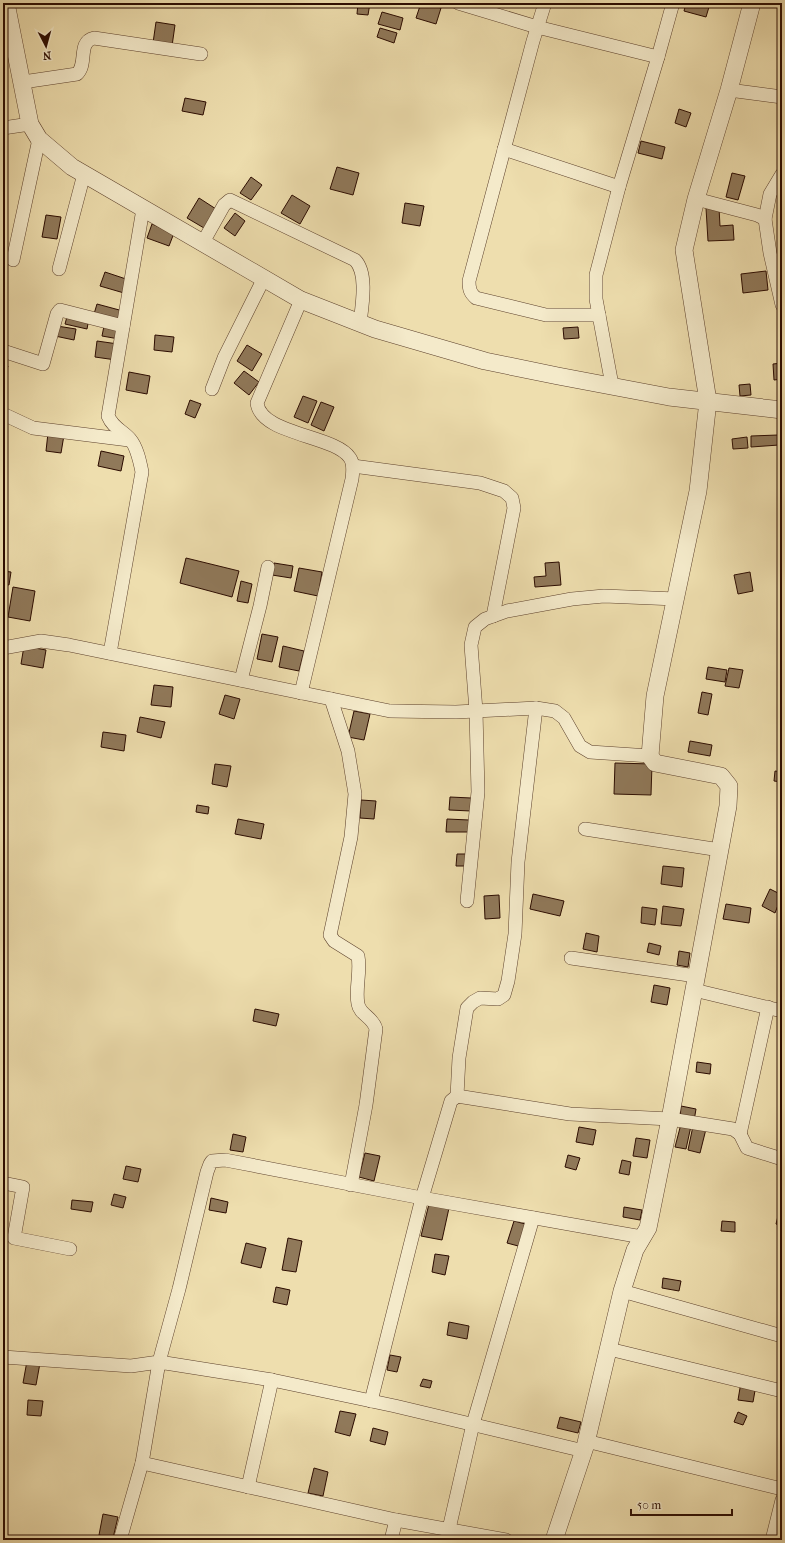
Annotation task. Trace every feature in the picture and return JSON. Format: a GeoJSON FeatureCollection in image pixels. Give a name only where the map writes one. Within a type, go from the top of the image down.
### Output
{"type":"FeatureCollection","features":[{"type":"Feature","properties":{"kind":"street"},"geometry":{"type":"LineString","coordinates":[[6,3],[23,82],[30,124],[39,139],[72,167],[263,280],[300,300],[375,329],[485,361],[669,397],[782,410]]}},
{"type":"Feature","properties":{"kind":"street"},"geometry":{"type":"LineString","coordinates":[[458,3],[537,27],[658,57]]}},
{"type":"Feature","properties":{"kind":"street"},"geometry":{"type":"LineString","coordinates":[[545,3],[537,27],[469,281],[471,294],[476,298],[546,315],[599,315]]}},
{"type":"Feature","properties":{"kind":"street"},"geometry":{"type":"LineString","coordinates":[[612,385],[596,299],[596,275],[619,187],[673,3]]}},
{"type":"Feature","properties":{"kind":"street"},"geometry":{"type":"LineString","coordinates":[[554,1540],[585,1446],[622,1291],[635,1250],[648,1228],[670,1119],[728,806],[729,786],[721,776],[655,763],[650,756],[655,696],[698,491],[708,401],[684,250],[696,199],[729,90],[752,3]]}},
{"type":"Feature","properties":{"kind":"street"},"geometry":{"type":"LineString","coordinates":[[23,82],[77,74],[81,67],[84,44],[89,39],[94,38],[201,54]]}},
{"type":"Feature","properties":{"kind":"street"},"geometry":{"type":"LineString","coordinates":[[729,90],[782,98]]}},
{"type":"Feature","properties":{"kind":"street"},"geometry":{"type":"LineString","coordinates":[[3,128],[30,124]]}},
{"type":"Feature","properties":{"kind":"street"},"geometry":{"type":"LineString","coordinates":[[13,260],[39,139]]}},
{"type":"Feature","properties":{"kind":"street"},"geometry":{"type":"LineString","coordinates":[[504,149],[619,187]]}},
{"type":"Feature","properties":{"kind":"street"},"geometry":{"type":"LineString","coordinates":[[59,269],[84,174]]}},
{"type":"Feature","properties":{"kind":"street"},"geometry":{"type":"LineString","coordinates":[[782,174],[770,194],[764,219],[782,305]]}},
{"type":"Feature","properties":{"kind":"street"},"geometry":{"type":"LineString","coordinates":[[696,199],[757,215],[764,219]]}},
{"type":"Feature","properties":{"kind":"street"},"geometry":{"type":"LineString","coordinates":[[202,244],[224,205],[230,200],[355,260],[362,271],[363,295],[360,323]]}},
{"type":"Feature","properties":{"kind":"street"},"geometry":{"type":"LineString","coordinates":[[110,653],[142,472],[140,460],[130,440],[115,428],[108,416],[122,326],[143,209]]}},
{"type":"Feature","properties":{"kind":"street"},"geometry":{"type":"LineString","coordinates":[[212,389],[224,358],[263,280]]}},
{"type":"Feature","properties":{"kind":"street"},"geometry":{"type":"LineString","coordinates":[[300,300],[258,403],[258,411],[265,417],[294,432],[338,448],[350,457],[353,466],[352,479],[301,693]]}},
{"type":"Feature","properties":{"kind":"street"},"geometry":{"type":"LineString","coordinates":[[3,351],[43,364],[57,314],[60,310],[122,326]]}},
{"type":"Feature","properties":{"kind":"street"},"geometry":{"type":"LineString","coordinates":[[3,414],[33,428],[130,440]]}},
{"type":"Feature","properties":{"kind":"street"},"geometry":{"type":"LineString","coordinates":[[353,466],[480,483],[504,491],[512,498],[514,508],[493,616]]}},
{"type":"Feature","properties":{"kind":"street"},"geometry":{"type":"LineString","coordinates":[[241,680],[260,606],[268,567]]}},
{"type":"Feature","properties":{"kind":"street"},"geometry":{"type":"LineString","coordinates":[[466,901],[478,792],[476,711],[471,645],[475,626],[485,619],[507,611],[572,599],[604,596],[676,599]]}},
{"type":"Feature","properties":{"kind":"street"},"geometry":{"type":"LineString","coordinates":[[3,648],[41,642],[110,653],[390,711],[476,711],[536,708],[555,711],[564,718],[580,746],[590,752],[650,756]]}},
{"type":"Feature","properties":{"kind":"street"},"geometry":{"type":"LineString","coordinates":[[330,699],[348,751],[355,794],[351,837],[330,935],[334,941],[358,956],[360,966],[358,1004],[361,1011],[374,1022],[376,1029],[366,1105],[351,1185]]}},
{"type":"Feature","properties":{"kind":"street"},"geometry":{"type":"LineString","coordinates":[[371,1401],[422,1198],[451,1101],[457,1096],[459,1058],[467,1008],[480,998],[498,999],[504,995],[508,981],[515,934],[518,862],[536,708]]}},
{"type":"Feature","properties":{"kind":"street"},"geometry":{"type":"LineString","coordinates":[[585,829],[720,850]]}},
{"type":"Feature","properties":{"kind":"street"},"geometry":{"type":"LineString","coordinates":[[571,958],[695,983],[782,1011]]}},
{"type":"Feature","properties":{"kind":"street"},"geometry":{"type":"LineString","coordinates":[[740,1134],[768,1007]]}},
{"type":"Feature","properties":{"kind":"street"},"geometry":{"type":"LineString","coordinates":[[457,1096],[570,1114],[670,1119],[733,1129],[740,1134],[747,1148],[782,1159]]}},
{"type":"Feature","properties":{"kind":"street"},"geometry":{"type":"LineString","coordinates":[[120,1540],[142,1463],[159,1362],[179,1289],[207,1172],[212,1161],[225,1160],[351,1185],[642,1237]]}},
{"type":"Feature","properties":{"kind":"street"},"geometry":{"type":"LineString","coordinates":[[3,1183],[23,1187],[14,1238],[70,1249]]}},
{"type":"Feature","properties":{"kind":"street"},"geometry":{"type":"LineString","coordinates":[[449,1530],[473,1424],[533,1218]]}},
{"type":"Feature","properties":{"kind":"street"},"geometry":{"type":"LineString","coordinates":[[622,1291],[782,1336]]}},
{"type":"Feature","properties":{"kind":"street"},"geometry":{"type":"LineString","coordinates":[[609,1349],[782,1391]]}},
{"type":"Feature","properties":{"kind":"street"},"geometry":{"type":"LineString","coordinates":[[3,1357],[131,1366],[159,1362],[272,1380],[782,1489]]}},
{"type":"Feature","properties":{"kind":"street"},"geometry":{"type":"LineString","coordinates":[[248,1487],[272,1380]]}},
{"type":"Feature","properties":{"kind":"street"},"geometry":{"type":"LineString","coordinates":[[142,1463],[396,1520],[506,1540]]}},
{"type":"Feature","properties":{"kind":"street"},"geometry":{"type":"LineString","coordinates":[[772,1540],[782,1500]]}},
{"type":"Feature","properties":{"kind":"street"},"geometry":{"type":"LineString","coordinates":[[391,1540],[396,1520]]}},
{"type":"Feature","properties":{"kind":"building"},"geometry":{"type":"Polygon","coordinates":[[[358,3],[370,3],[368,15],[357,14],[358,3]]]}},
{"type":"Feature","properties":{"kind":"building"},"geometry":{"type":"Polygon","coordinates":[[[421,3],[441,8],[436,24],[416,18],[421,3]]]}},
{"type":"Feature","properties":{"kind":"building"},"geometry":{"type":"Polygon","coordinates":[[[686,3],[709,7],[706,17],[684,11],[686,3]]]}},
{"type":"Feature","properties":{"kind":"building"},"geometry":{"type":"Polygon","coordinates":[[[382,12],[403,18],[400,30],[378,24],[382,12]]]}},
{"type":"Feature","properties":{"kind":"building"},"geometry":{"type":"Polygon","coordinates":[[[156,22],[175,25],[172,46],[153,43],[156,22]]]}},
{"type":"Feature","properties":{"kind":"building"},"geometry":{"type":"Polygon","coordinates":[[[380,28],[397,33],[394,43],[377,37],[380,28]]]}},
{"type":"Feature","properties":{"kind":"building"},"geometry":{"type":"Polygon","coordinates":[[[185,98],[206,102],[203,115],[182,111],[185,98]]]}},
{"type":"Feature","properties":{"kind":"building"},"geometry":{"type":"Polygon","coordinates":[[[679,109],[691,113],[686,127],[675,123],[679,109]]]}},
{"type":"Feature","properties":{"kind":"building"},"geometry":{"type":"Polygon","coordinates":[[[641,141],[665,147],[662,159],[638,153],[641,141]]]}},
{"type":"Feature","properties":{"kind":"building"},"geometry":{"type":"Polygon","coordinates":[[[337,167],[359,173],[353,195],[330,189],[337,167]]]}},
{"type":"Feature","properties":{"kind":"building"},"geometry":{"type":"Polygon","coordinates":[[[732,173],[745,176],[738,200],[726,197],[732,173]]]}},
{"type":"Feature","properties":{"kind":"building"},"geometry":{"type":"Polygon","coordinates":[[[251,177],[262,185],[251,200],[240,193],[251,177]]]}},
{"type":"Feature","properties":{"kind":"building"},"geometry":{"type":"Polygon","coordinates":[[[292,195],[310,206],[300,224],[281,213],[292,195]]]}},
{"type":"Feature","properties":{"kind":"building"},"geometry":{"type":"Polygon","coordinates":[[[199,198],[216,209],[204,228],[187,218],[199,198]]]}},
{"type":"Feature","properties":{"kind":"building"},"geometry":{"type":"Polygon","coordinates":[[[405,203],[424,206],[420,226],[402,223],[405,203]]]}},
{"type":"Feature","properties":{"kind":"building"},"geometry":{"type":"Polygon","coordinates":[[[706,208],[719,208],[720,226],[733,225],[734,240],[708,241],[706,208]]]}},
{"type":"Feature","properties":{"kind":"building"},"geometry":{"type":"Polygon","coordinates":[[[235,213],[245,221],[235,236],[224,228],[235,213]]]}},
{"type":"Feature","properties":{"kind":"building"},"geometry":{"type":"Polygon","coordinates":[[[46,215],[61,217],[57,239],[42,237],[46,215]]]}},
{"type":"Feature","properties":{"kind":"building"},"geometry":{"type":"Polygon","coordinates":[[[152,224],[174,233],[169,246],[147,238],[152,224]]]}},
{"type":"Feature","properties":{"kind":"building"},"geometry":{"type":"Polygon","coordinates":[[[766,271],[768,290],[743,293],[741,274],[766,271]]]}},
{"type":"Feature","properties":{"kind":"building"},"geometry":{"type":"Polygon","coordinates":[[[105,272],[129,280],[124,293],[100,286],[105,272]]]}},
{"type":"Feature","properties":{"kind":"building"},"geometry":{"type":"Polygon","coordinates":[[[97,304],[123,311],[120,321],[94,314],[97,304]]]}},
{"type":"Feature","properties":{"kind":"building"},"geometry":{"type":"Polygon","coordinates":[[[68,313],[89,318],[87,329],[65,324],[68,313]]]}},
{"type":"Feature","properties":{"kind":"building"},"geometry":{"type":"Polygon","coordinates":[[[57,326],[76,329],[74,340],[55,336],[57,326]]]}},
{"type":"Feature","properties":{"kind":"building"},"geometry":{"type":"Polygon","coordinates":[[[104,326],[121,329],[119,339],[102,336],[104,326]]]}},
{"type":"Feature","properties":{"kind":"building"},"geometry":{"type":"Polygon","coordinates":[[[578,327],[579,338],[564,339],[563,328],[578,327]]]}},
{"type":"Feature","properties":{"kind":"building"},"geometry":{"type":"Polygon","coordinates":[[[155,335],[174,337],[172,352],[154,350],[155,335]]]}},
{"type":"Feature","properties":{"kind":"building"},"geometry":{"type":"Polygon","coordinates":[[[97,341],[118,344],[116,360],[95,357],[97,341]]]}},
{"type":"Feature","properties":{"kind":"building"},"geometry":{"type":"Polygon","coordinates":[[[247,345],[262,354],[252,371],[237,361],[247,345]]]}},
{"type":"Feature","properties":{"kind":"building"},"geometry":{"type":"Polygon","coordinates":[[[782,363],[782,379],[774,380],[773,364],[782,363]]]}},
{"type":"Feature","properties":{"kind":"building"},"geometry":{"type":"Polygon","coordinates":[[[3,365],[8,366],[3,382],[3,365]]]}},
{"type":"Feature","properties":{"kind":"building"},"geometry":{"type":"Polygon","coordinates":[[[244,371],[259,382],[249,395],[234,383],[244,371]]]}},
{"type":"Feature","properties":{"kind":"building"},"geometry":{"type":"Polygon","coordinates":[[[129,372],[150,376],[147,394],[126,390],[129,372]]]}},
{"type":"Feature","properties":{"kind":"building"},"geometry":{"type":"Polygon","coordinates":[[[750,384],[751,395],[740,396],[739,385],[750,384]]]}},
{"type":"Feature","properties":{"kind":"building"},"geometry":{"type":"Polygon","coordinates":[[[303,396],[317,401],[308,423],[294,417],[303,396]]]}},
{"type":"Feature","properties":{"kind":"building"},"geometry":{"type":"Polygon","coordinates":[[[190,400],[201,404],[195,418],[185,414],[190,400]]]}},
{"type":"Feature","properties":{"kind":"building"},"geometry":{"type":"Polygon","coordinates":[[[321,402],[334,407],[324,431],[311,425],[321,402]]]}},
{"type":"Feature","properties":{"kind":"building"},"geometry":{"type":"Polygon","coordinates":[[[48,433],[64,435],[61,453],[46,451],[48,433]]]}},
{"type":"Feature","properties":{"kind":"building"},"geometry":{"type":"Polygon","coordinates":[[[778,435],[779,445],[751,447],[751,436],[778,435]]]}},
{"type":"Feature","properties":{"kind":"building"},"geometry":{"type":"Polygon","coordinates":[[[747,437],[748,448],[733,449],[732,439],[747,437]]]}},
{"type":"Feature","properties":{"kind":"building"},"geometry":{"type":"Polygon","coordinates":[[[101,451],[124,456],[121,471],[98,466],[101,451]]]}},
{"type":"Feature","properties":{"kind":"building"},"geometry":{"type":"Polygon","coordinates":[[[186,558],[239,571],[232,597],[180,583],[186,558]]]}},
{"type":"Feature","properties":{"kind":"building"},"geometry":{"type":"Polygon","coordinates":[[[559,562],[561,585],[535,587],[534,577],[546,576],[545,563],[559,562]]]}},
{"type":"Feature","properties":{"kind":"building"},"geometry":{"type":"Polygon","coordinates":[[[274,563],[293,566],[291,578],[272,575],[274,563]]]}},
{"type":"Feature","properties":{"kind":"building"},"geometry":{"type":"Polygon","coordinates":[[[299,568],[322,572],[318,596],[294,591],[299,568]]]}},
{"type":"Feature","properties":{"kind":"building"},"geometry":{"type":"Polygon","coordinates":[[[3,571],[11,572],[9,585],[3,584],[3,571]]]}},
{"type":"Feature","properties":{"kind":"building"},"geometry":{"type":"Polygon","coordinates":[[[750,572],[753,591],[738,594],[734,575],[750,572]]]}},
{"type":"Feature","properties":{"kind":"building"},"geometry":{"type":"Polygon","coordinates":[[[241,581],[252,584],[248,603],[237,601],[241,581]]]}},
{"type":"Feature","properties":{"kind":"building"},"geometry":{"type":"Polygon","coordinates":[[[13,587],[35,591],[30,621],[8,617],[13,587]]]}},
{"type":"Feature","properties":{"kind":"building"},"geometry":{"type":"Polygon","coordinates":[[[3,609],[6,609],[5,624],[3,624],[3,609]]]}},
{"type":"Feature","properties":{"kind":"building"},"geometry":{"type":"Polygon","coordinates":[[[262,634],[278,637],[272,662],[257,659],[262,634]]]}},
{"type":"Feature","properties":{"kind":"building"},"geometry":{"type":"Polygon","coordinates":[[[24,646],[46,650],[43,668],[21,664],[24,646]]]}},
{"type":"Feature","properties":{"kind":"building"},"geometry":{"type":"Polygon","coordinates":[[[283,646],[304,651],[299,671],[279,667],[283,646]]]}},
{"type":"Feature","properties":{"kind":"building"},"geometry":{"type":"Polygon","coordinates":[[[708,667],[727,670],[725,682],[706,679],[708,667]]]}},
{"type":"Feature","properties":{"kind":"building"},"geometry":{"type":"Polygon","coordinates":[[[729,668],[743,670],[739,688],[725,686],[729,668]]]}},
{"type":"Feature","properties":{"kind":"building"},"geometry":{"type":"Polygon","coordinates":[[[154,685],[173,687],[171,707],[151,705],[154,685]]]}},
{"type":"Feature","properties":{"kind":"building"},"geometry":{"type":"Polygon","coordinates":[[[702,692],[712,694],[708,715],[698,713],[702,692]]]}},
{"type":"Feature","properties":{"kind":"building"},"geometry":{"type":"Polygon","coordinates":[[[225,695],[240,699],[234,719],[219,714],[225,695]]]}},
{"type":"Feature","properties":{"kind":"building"},"geometry":{"type":"Polygon","coordinates":[[[354,711],[370,714],[364,740],[348,737],[354,711]]]}},
{"type":"Feature","properties":{"kind":"building"},"geometry":{"type":"Polygon","coordinates":[[[140,717],[165,722],[161,738],[137,732],[140,717]]]}},
{"type":"Feature","properties":{"kind":"building"},"geometry":{"type":"Polygon","coordinates":[[[103,732],[126,735],[124,751],[101,747],[103,732]]]}},
{"type":"Feature","properties":{"kind":"building"},"geometry":{"type":"Polygon","coordinates":[[[690,741],[712,745],[710,756],[688,752],[690,741]]]}},
{"type":"Feature","properties":{"kind":"building"},"geometry":{"type":"Polygon","coordinates":[[[615,763],[652,764],[651,795],[614,794],[615,763]]]}},
{"type":"Feature","properties":{"kind":"building"},"geometry":{"type":"Polygon","coordinates":[[[215,764],[231,766],[227,787],[212,784],[215,764]]]}},
{"type":"Feature","properties":{"kind":"building"},"geometry":{"type":"Polygon","coordinates":[[[775,771],[782,772],[782,782],[774,781],[775,771]]]}},
{"type":"Feature","properties":{"kind":"building"},"geometry":{"type":"Polygon","coordinates":[[[450,797],[471,798],[471,811],[449,810],[450,797]]]}},
{"type":"Feature","properties":{"kind":"building"},"geometry":{"type":"Polygon","coordinates":[[[361,800],[376,801],[374,819],[360,818],[361,800]]]}},
{"type":"Feature","properties":{"kind":"building"},"geometry":{"type":"Polygon","coordinates":[[[197,805],[209,807],[208,814],[196,812],[197,805]]]}},
{"type":"Feature","properties":{"kind":"building"},"geometry":{"type":"Polygon","coordinates":[[[238,819],[264,824],[261,839],[235,834],[238,819]]]}},
{"type":"Feature","properties":{"kind":"building"},"geometry":{"type":"Polygon","coordinates":[[[447,819],[469,820],[469,832],[446,832],[447,819]]]}},
{"type":"Feature","properties":{"kind":"building"},"geometry":{"type":"Polygon","coordinates":[[[457,854],[468,854],[468,866],[456,866],[457,854]]]}},
{"type":"Feature","properties":{"kind":"building"},"geometry":{"type":"Polygon","coordinates":[[[663,866],[684,868],[682,887],[661,884],[663,866]]]}},
{"type":"Feature","properties":{"kind":"building"},"geometry":{"type":"Polygon","coordinates":[[[770,889],[782,895],[775,913],[762,906],[770,889]]]}},
{"type":"Feature","properties":{"kind":"building"},"geometry":{"type":"Polygon","coordinates":[[[533,894],[564,901],[560,916],[530,909],[533,894]]]}},
{"type":"Feature","properties":{"kind":"building"},"geometry":{"type":"Polygon","coordinates":[[[499,895],[500,918],[485,919],[484,896],[499,895]]]}},
{"type":"Feature","properties":{"kind":"building"},"geometry":{"type":"Polygon","coordinates":[[[726,904],[751,908],[749,923],[723,919],[726,904]]]}},
{"type":"Feature","properties":{"kind":"building"},"geometry":{"type":"Polygon","coordinates":[[[663,906],[684,909],[681,926],[661,924],[663,906]]]}},
{"type":"Feature","properties":{"kind":"building"},"geometry":{"type":"Polygon","coordinates":[[[642,907],[657,909],[655,925],[641,923],[642,907]]]}},
{"type":"Feature","properties":{"kind":"building"},"geometry":{"type":"Polygon","coordinates":[[[586,933],[599,936],[597,952],[583,949],[586,933]]]}},
{"type":"Feature","properties":{"kind":"building"},"geometry":{"type":"Polygon","coordinates":[[[649,943],[661,946],[659,955],[647,952],[649,943]]]}},
{"type":"Feature","properties":{"kind":"building"},"geometry":{"type":"Polygon","coordinates":[[[679,951],[690,953],[688,967],[677,965],[679,951]]]}},
{"type":"Feature","properties":{"kind":"building"},"geometry":{"type":"Polygon","coordinates":[[[654,985],[670,988],[667,1005],[651,1002],[654,985]]]}},
{"type":"Feature","properties":{"kind":"building"},"geometry":{"type":"Polygon","coordinates":[[[255,1009],[279,1014],[276,1026],[253,1021],[255,1009]]]}},
{"type":"Feature","properties":{"kind":"building"},"geometry":{"type":"Polygon","coordinates":[[[697,1062],[711,1064],[710,1074],[696,1072],[697,1062]]]}},
{"type":"Feature","properties":{"kind":"building"},"geometry":{"type":"Polygon","coordinates":[[[681,1106],[696,1109],[694,1121],[680,1119],[681,1106]]]}},
{"type":"Feature","properties":{"kind":"building"},"geometry":{"type":"Polygon","coordinates":[[[681,1124],[691,1126],[686,1149],[675,1147],[681,1124]]]}},
{"type":"Feature","properties":{"kind":"building"},"geometry":{"type":"Polygon","coordinates":[[[693,1126],[706,1129],[700,1153],[688,1150],[693,1126]]]}},
{"type":"Feature","properties":{"kind":"building"},"geometry":{"type":"Polygon","coordinates":[[[579,1127],[596,1130],[593,1145],[576,1142],[579,1127]]]}},
{"type":"Feature","properties":{"kind":"building"},"geometry":{"type":"Polygon","coordinates":[[[233,1134],[246,1137],[243,1152],[230,1150],[233,1134]]]}},
{"type":"Feature","properties":{"kind":"building"},"geometry":{"type":"Polygon","coordinates":[[[636,1138],[650,1140],[647,1158],[633,1156],[636,1138]]]}},
{"type":"Feature","properties":{"kind":"building"},"geometry":{"type":"Polygon","coordinates":[[[365,1153],[380,1156],[374,1181],[359,1177],[365,1153]]]}},
{"type":"Feature","properties":{"kind":"building"},"geometry":{"type":"Polygon","coordinates":[[[568,1155],[580,1158],[576,1170],[565,1167],[568,1155]]]}},
{"type":"Feature","properties":{"kind":"building"},"geometry":{"type":"Polygon","coordinates":[[[622,1160],[631,1162],[629,1175],[619,1173],[622,1160]]]}},
{"type":"Feature","properties":{"kind":"building"},"geometry":{"type":"Polygon","coordinates":[[[126,1166],[141,1169],[138,1182],[123,1179],[126,1166]]]}},
{"type":"Feature","properties":{"kind":"building"},"geometry":{"type":"Polygon","coordinates":[[[114,1194],[126,1197],[123,1208],[111,1205],[114,1194]]]}},
{"type":"Feature","properties":{"kind":"building"},"geometry":{"type":"Polygon","coordinates":[[[211,1198],[228,1202],[226,1213],[209,1210],[211,1198]]]}},
{"type":"Feature","properties":{"kind":"building"},"geometry":{"type":"Polygon","coordinates":[[[72,1200],[93,1202],[91,1212],[71,1209],[72,1200]]]}},
{"type":"Feature","properties":{"kind":"building"},"geometry":{"type":"Polygon","coordinates":[[[429,1204],[449,1208],[442,1240],[421,1236],[429,1204]]]}},
{"type":"Feature","properties":{"kind":"building"},"geometry":{"type":"Polygon","coordinates":[[[624,1207],[642,1210],[640,1220],[623,1217],[624,1207]]]}},
{"type":"Feature","properties":{"kind":"building"},"geometry":{"type":"Polygon","coordinates":[[[778,1216],[782,1217],[782,1226],[776,1224],[778,1216]]]}},
{"type":"Feature","properties":{"kind":"building"},"geometry":{"type":"Polygon","coordinates":[[[514,1221],[529,1225],[522,1247],[507,1243],[514,1221]]]}},
{"type":"Feature","properties":{"kind":"building"},"geometry":{"type":"Polygon","coordinates":[[[722,1221],[735,1222],[735,1232],[721,1231],[722,1221]]]}},
{"type":"Feature","properties":{"kind":"building"},"geometry":{"type":"Polygon","coordinates":[[[288,1238],[302,1241],[296,1272],[282,1270],[288,1238]]]}},
{"type":"Feature","properties":{"kind":"building"},"geometry":{"type":"Polygon","coordinates":[[[246,1243],[266,1248],[261,1268],[241,1263],[246,1243]]]}},
{"type":"Feature","properties":{"kind":"building"},"geometry":{"type":"Polygon","coordinates":[[[435,1254],[449,1256],[445,1275],[432,1272],[435,1254]]]}},
{"type":"Feature","properties":{"kind":"building"},"geometry":{"type":"Polygon","coordinates":[[[663,1278],[681,1281],[679,1291],[662,1288],[663,1278]]]}},
{"type":"Feature","properties":{"kind":"building"},"geometry":{"type":"Polygon","coordinates":[[[276,1287],[290,1290],[287,1305],[273,1302],[276,1287]]]}},
{"type":"Feature","properties":{"kind":"building"},"geometry":{"type":"Polygon","coordinates":[[[449,1322],[469,1326],[467,1339],[447,1335],[449,1322]]]}},
{"type":"Feature","properties":{"kind":"building"},"geometry":{"type":"Polygon","coordinates":[[[390,1355],[401,1357],[397,1372],[387,1370],[390,1355]]]}},
{"type":"Feature","properties":{"kind":"building"},"geometry":{"type":"Polygon","coordinates":[[[27,1361],[40,1363],[36,1385],[23,1383],[27,1361]]]}},
{"type":"Feature","properties":{"kind":"building"},"geometry":{"type":"Polygon","coordinates":[[[423,1379],[432,1381],[430,1388],[420,1386],[423,1379]]]}},
{"type":"Feature","properties":{"kind":"building"},"geometry":{"type":"Polygon","coordinates":[[[741,1382],[756,1385],[753,1402],[738,1400],[741,1382]]]}},
{"type":"Feature","properties":{"kind":"building"},"geometry":{"type":"Polygon","coordinates":[[[28,1400],[43,1401],[41,1416],[27,1415],[28,1400]]]}},
{"type":"Feature","properties":{"kind":"building"},"geometry":{"type":"Polygon","coordinates":[[[340,1411],[356,1414],[350,1436],[335,1432],[340,1411]]]}},
{"type":"Feature","properties":{"kind":"building"},"geometry":{"type":"Polygon","coordinates":[[[738,1412],[747,1416],[743,1425],[734,1422],[738,1412]]]}},
{"type":"Feature","properties":{"kind":"building"},"geometry":{"type":"Polygon","coordinates":[[[560,1417],[581,1422],[578,1433],[557,1428],[560,1417]]]}},
{"type":"Feature","properties":{"kind":"building"},"geometry":{"type":"Polygon","coordinates":[[[373,1428],[388,1432],[385,1445],[370,1441],[373,1428]]]}},
{"type":"Feature","properties":{"kind":"building"},"geometry":{"type":"Polygon","coordinates":[[[314,1468],[328,1472],[323,1496],[308,1493],[314,1468]]]}},
{"type":"Feature","properties":{"kind":"building"},"geometry":{"type":"Polygon","coordinates":[[[103,1514],[118,1517],[113,1538],[99,1535],[103,1514]]]}}]}
